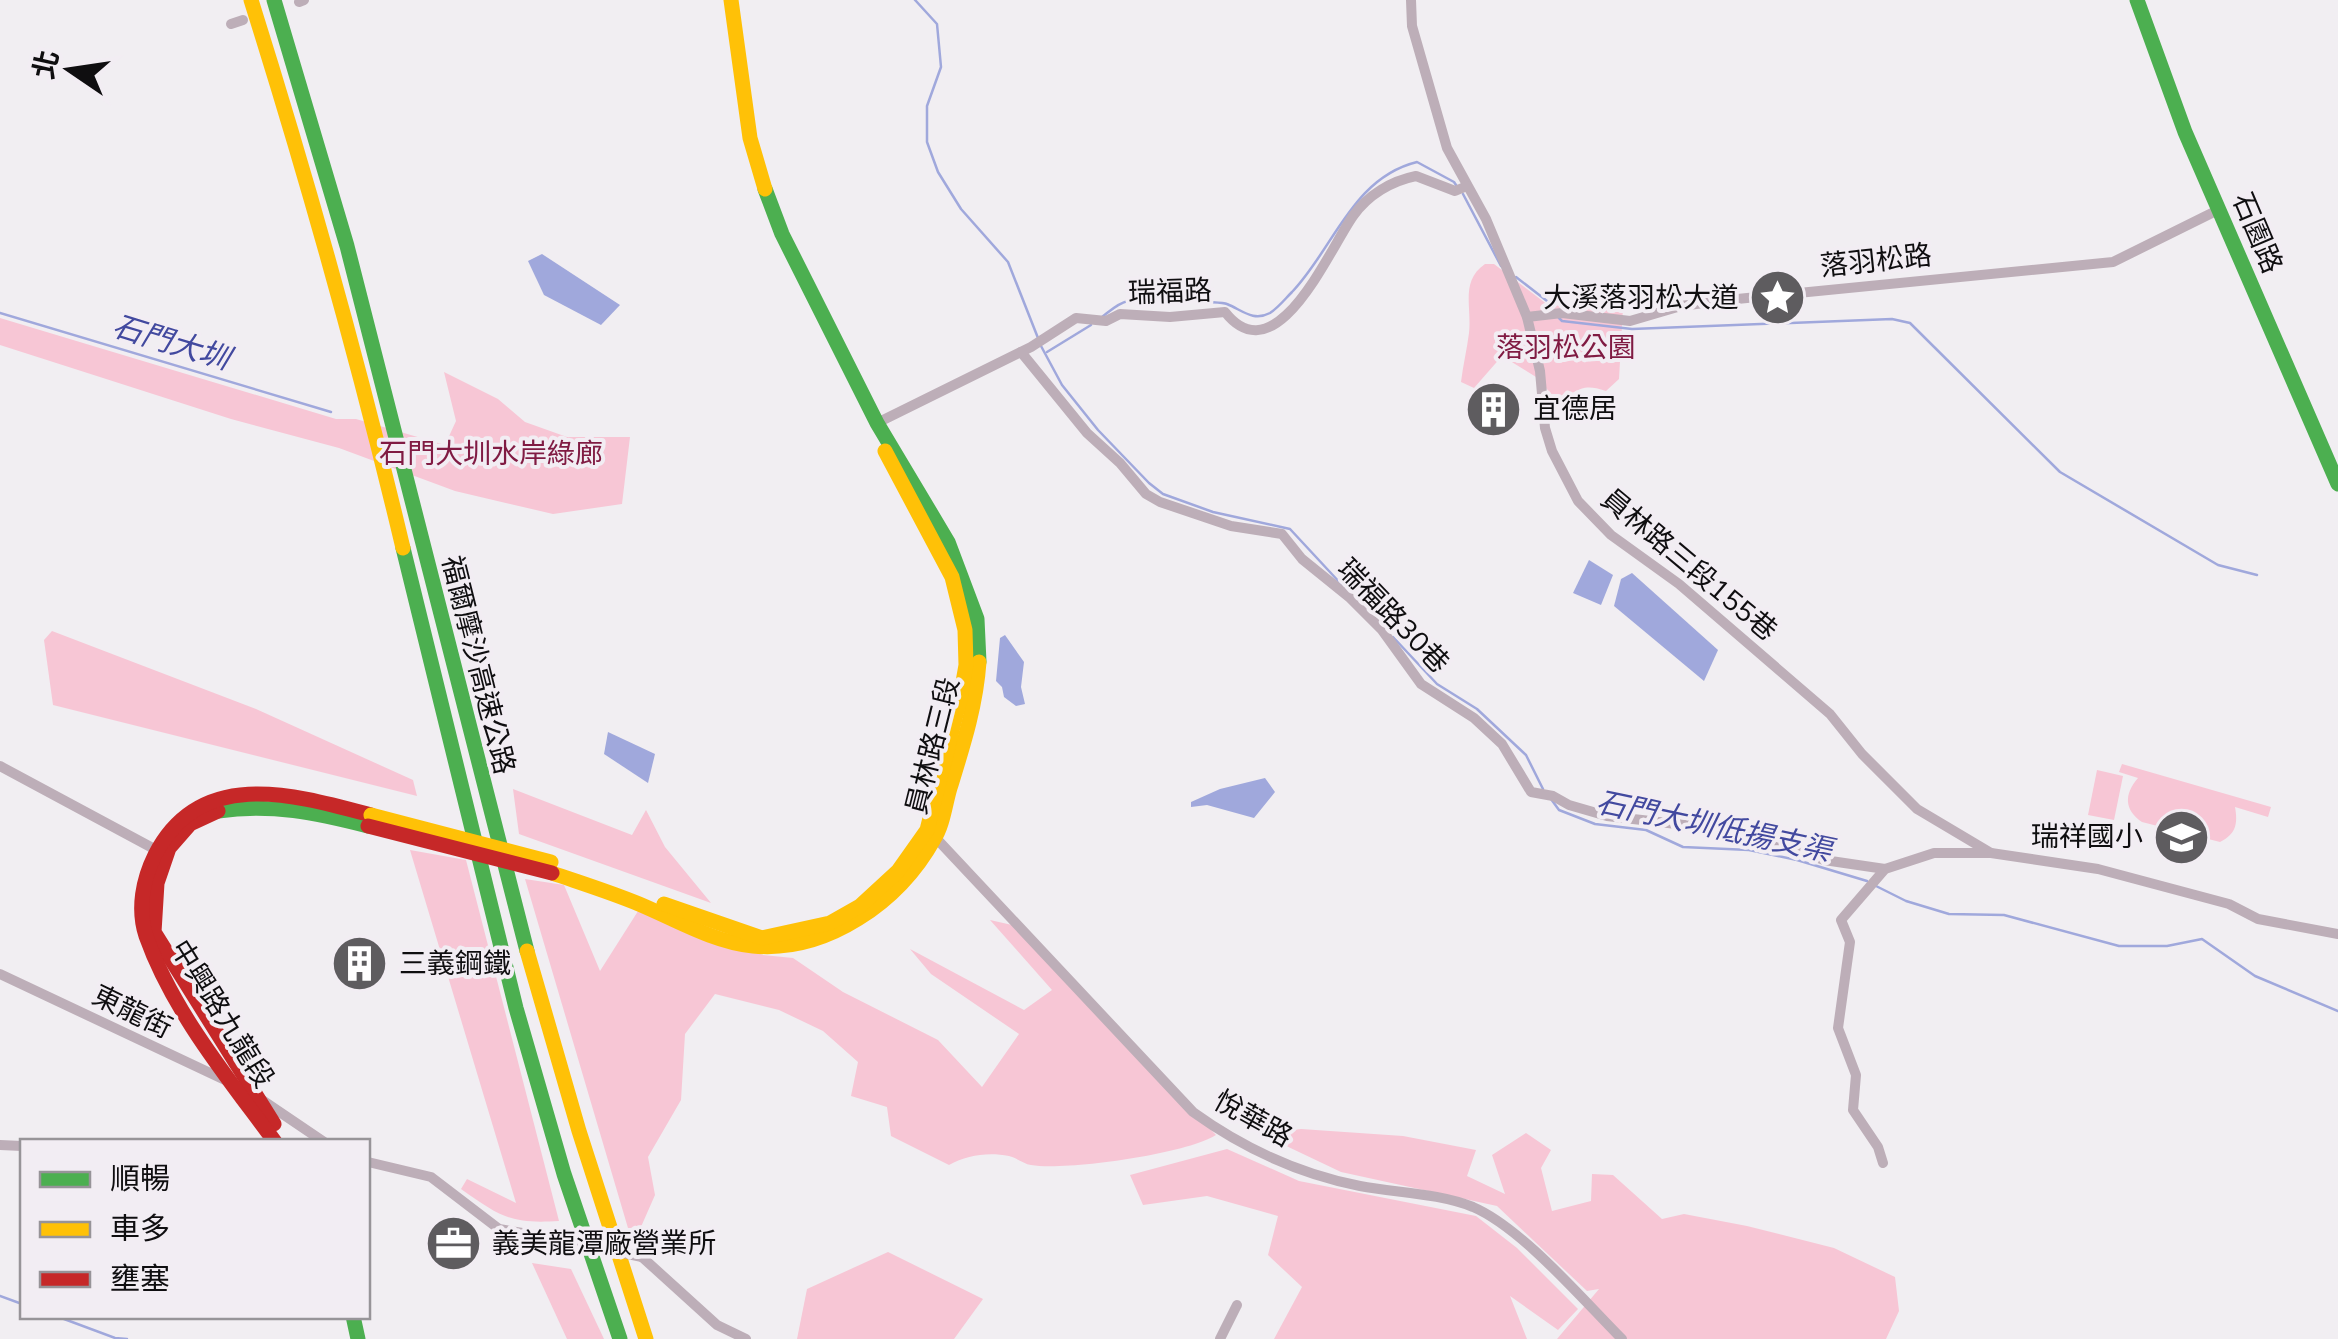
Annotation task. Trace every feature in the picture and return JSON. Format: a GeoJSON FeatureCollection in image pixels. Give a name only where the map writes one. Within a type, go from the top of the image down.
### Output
{"type":"FeatureCollection","features":[{"type":"Feature","properties":{"kind":"main road","name":"福爾摩沙高速公路"},"geometry":{"type":"LineString","coordinates":[[251,0],[327,248],[516,999],[560,1158],[620,1339]]}},
{"type":"Feature","properties":{"kind":"main road","name":"福爾摩沙高速公路"},"geometry":{"type":"LineString","coordinates":[[274,0],[347,238],[482,781],[560,1068],[646,1339]]}},
{"type":"Feature","properties":{"kind":"main road","name":"員林路三段"},"geometry":{"type":"LineString","coordinates":[[312,804],[551,867],[714,937],[750,946],[788,948],[832,933],[880,905],[907,878],[931,834],[977,697],[980,644],[972,606],[948,542],[877,423],[767,197],[750,138],[731,0]]}},
{"type":"Feature","properties":{"kind":"main road","name":"石園路"},"geometry":{"type":"LineString","coordinates":[[2138,0],[2166,86],[2338,484]]}},
{"type":"Feature","properties":{"kind":"main road","name":"中興路九龍段"},"geometry":{"type":"LineString","coordinates":[[283,1139],[155,961],[144,932],[142,895],[160,852],[182,828],[220,810],[312,804]]}},
{"type":"Feature","properties":{"kind":"main road","name":"中興路九龍段"},"geometry":{"type":"LineString","coordinates":[[160,852],[152,898],[154,932],[273,1139]]}},
{"type":"Feature","properties":{"kind":"street","name":"員林路三段155巷"},"geometry":{"type":"LineString","coordinates":[[1411,0],[1412,26],[1447,148],[1462,188],[1486,219],[1527,317],[1540,372],[1545,428],[1578,502],[1610,535],[1679,584],[1830,714],[1862,754],[1917,810],[1991,853]]}},
{"type":"Feature","properties":{"kind":"street"},"geometry":{"type":"LineString","coordinates":[[230,24],[244,20]]}},
{"type":"Feature","properties":{"kind":"street","name":"瑞福路"},"geometry":{"type":"LineString","coordinates":[[877,423],[1021,352],[1076,318],[1097,321],[1120,314],[1225,312],[1245,329],[1269,329],[1317,280],[1354,214],[1381,189],[1416,176],[1462,188]]}},
{"type":"Feature","properties":{"kind":"street","name":"落羽松路"},"geometry":{"type":"LineString","coordinates":[[1527,317],[1557,314],[1630,321],[1681,306],[1727,300],[2113,262],[2220,210]]}},
{"type":"Feature","properties":{"kind":"street","name":"瑞福路30巷"},"geometry":{"type":"LineString","coordinates":[[1021,352],[1087,433],[1146,494],[1230,526],[1282,534],[1302,559],[1382,630],[1421,684],[1474,718],[1502,744],[1531,792],[1606,816],[1746,832],[1824,860],[1885,869]]}},
{"type":"Feature","properties":{"kind":"street"},"geometry":{"type":"LineString","coordinates":[[0,766],[160,852]]}},
{"type":"Feature","properties":{"kind":"street","name":"悅華路"},"geometry":{"type":"LineString","coordinates":[[931,834],[1193,1112],[1228,1138],[1317,1175],[1458,1203],[1505,1224],[1622,1339]]}},
{"type":"Feature","properties":{"kind":"street"},"geometry":{"type":"LineString","coordinates":[[1883,1164],[1878,1146],[1853,1110],[1856,1075],[1838,1028],[1850,942],[1842,920],[1885,869],[1934,853],[1991,853],[2098,869],[2229,904],[2258,920],[2338,934]]}},
{"type":"Feature","properties":{"kind":"street","name":"東龍街"},"geometry":{"type":"LineString","coordinates":[[0,974],[167,1054],[207,1069],[319,1139]]}},
{"type":"Feature","properties":{"kind":"street"},"geometry":{"type":"LineString","coordinates":[[370,1162],[431,1177],[489,1224],[509,1233],[642,1257],[717,1325],[746,1339]]}},
{"type":"Feature","properties":{"kind":"street"},"geometry":{"type":"LineString","coordinates":[[1220,1339],[1237,1305]]}},
{"type":"Feature","properties":{"kind":"green space","name":"落羽松公園"},"geometry":{"type":"Polygon","coordinates":[[[1485,264],[1494,264],[1548,305],[1623,308],[1619,379],[1606,391],[1584,388],[1555,398],[1536,377],[1502,356],[1474,388],[1461,382],[1469,333],[1470,286],[1485,264]]]}},
{"type":"Feature","properties":{"kind":"green space","name":"石門大圳水岸綠廊"},"geometry":{"type":"Polygon","coordinates":[[[0,318],[336,419],[356,419],[445,445],[456,421],[444,372],[498,399],[525,422],[567,437],[630,437],[622,504],[553,514],[455,491],[339,448],[231,419],[0,345],[0,318]]]}},
{"type":"Feature","properties":{"kind":"green space"},"geometry":{"type":"Polygon","coordinates":[[[52,631],[256,709],[413,780],[417,796],[53,705],[44,640],[52,631]]]}},
{"type":"Feature","properties":{"kind":"green space"},"geometry":{"type":"Polygon","coordinates":[[[2122,764],[2271,807],[2268,817],[2235,807],[2235,828],[2220,842],[2142,822],[2128,801],[2138,778],[2119,772],[2122,764]]]}},
{"type":"Feature","properties":{"kind":"green space"},"geometry":{"type":"Polygon","coordinates":[[[2097,770],[2123,776],[2114,820],[2088,815],[2097,770]]]}},
{"type":"Feature","properties":{"kind":"green space"},"geometry":{"type":"Polygon","coordinates":[[[513,789],[632,835],[646,810],[665,847],[711,903],[519,834],[513,789]]]}},
{"type":"Feature","properties":{"kind":"green space"},"geometry":{"type":"Polygon","coordinates":[[[410,850],[466,860],[559,1221],[507,1217],[461,1189],[467,1179],[516,1203],[410,850]]]}},
{"type":"Feature","properties":{"kind":"green space"},"geometry":{"type":"Polygon","coordinates":[[[525,879],[564,885],[600,971],[640,908],[763,955],[793,958],[843,992],[938,1040],[982,1087],[1019,1034],[931,974],[910,949],[1024,1010],[1052,990],[990,920],[1012,925],[1216,1135],[1179,1149],[1097,1163],[1031,1165],[993,1154],[949,1165],[891,1136],[887,1107],[851,1096],[858,1062],[823,1031],[779,1010],[715,994],[685,1034],[681,1100],[648,1157],[655,1195],[633,1245],[525,879]]]}},
{"type":"Feature","properties":{"kind":"green space"},"geometry":{"type":"Polygon","coordinates":[[[1301,1129],[1403,1136],[1476,1150],[1467,1176],[1505,1194],[1492,1155],[1526,1133],[1551,1150],[1541,1168],[1552,1211],[1591,1201],[1592,1174],[1613,1175],[1662,1219],[1684,1214],[1747,1226],[1834,1248],[1895,1277],[1899,1311],[1886,1339],[1557,1339],[1599,1289],[1587,1291],[1497,1206],[1341,1172],[1261,1134],[1301,1129]]]}},
{"type":"Feature","properties":{"kind":"green space"},"geometry":{"type":"Polygon","coordinates":[[[1227,1149],[1299,1181],[1476,1216],[1517,1248],[1578,1309],[1558,1330],[1510,1296],[1527,1339],[1274,1339],[1302,1287],[1268,1255],[1278,1216],[1207,1196],[1143,1205],[1130,1175],[1227,1149]]]}},
{"type":"Feature","properties":{"kind":"green space"},"geometry":{"type":"Polygon","coordinates":[[[888,1252],[983,1299],[954,1339],[797,1339],[807,1289],[888,1252]]]}},
{"type":"Feature","properties":{"kind":"green space"},"geometry":{"type":"Polygon","coordinates":[[[532,1263],[571,1269],[604,1339],[567,1339],[532,1263]]]}},
{"type":"Feature","properties":{"kind":"water"},"geometry":{"type":"Polygon","coordinates":[[[542,254],[620,305],[601,325],[544,295],[528,261],[542,254]]]}},
{"type":"Feature","properties":{"kind":"water"},"geometry":{"type":"Polygon","coordinates":[[[1589,560],[1613,575],[1601,605],[1573,593],[1589,560]]]}},
{"type":"Feature","properties":{"kind":"water"},"geometry":{"type":"Polygon","coordinates":[[[1632,573],[1718,650],[1704,681],[1614,606],[1621,579],[1632,573]]]}},
{"type":"Feature","properties":{"kind":"water"},"geometry":{"type":"Polygon","coordinates":[[[1005,635],[1024,662],[1021,687],[1025,704],[1016,706],[1004,697],[996,681],[1000,638],[1005,635]]]}},
{"type":"Feature","properties":{"kind":"water"},"geometry":{"type":"Polygon","coordinates":[[[608,732],[655,754],[648,783],[604,754],[608,732]]]}},
{"type":"Feature","properties":{"kind":"water"},"geometry":{"type":"Polygon","coordinates":[[[1265,778],[1275,792],[1254,818],[1207,805],[1191,807],[1191,802],[1220,789],[1265,778]]]}},
{"type":"Feature","properties":{"kind":"waterway","name":"石門大圳低揚支渠"},"geometry":{"type":"LineString","coordinates":[[915,0],[937,24],[941,67],[927,106],[927,142],[938,172],[961,209],[1008,262],[1038,338]]}},
{"type":"Feature","properties":{"kind":"waterway"},"geometry":{"type":"LineString","coordinates":[[1102,317],[1128,301],[1221,303],[1253,316],[1270,313],[1307,274],[1360,199],[1395,170],[1417,162],[1458,188]]}},
{"type":"Feature","properties":{"kind":"waterway"},"geometry":{"type":"LineString","coordinates":[[1463,194],[1501,266]]}},
{"type":"Feature","properties":{"kind":"waterway"},"geometry":{"type":"LineString","coordinates":[[1516,277],[1554,311]]}},
{"type":"Feature","properties":{"kind":"waterway","name":"石門大圳"},"geometry":{"type":"LineString","coordinates":[[0,313],[331,412]]}},
{"type":"Feature","properties":{"kind":"waterway"},"geometry":{"type":"LineString","coordinates":[[1559,318],[1632,329],[1892,319],[1910,323],[2060,472],[2218,565],[2257,575]]}},
{"type":"Feature","properties":{"kind":"waterway"},"geometry":{"type":"LineString","coordinates":[[1047,352],[1091,325]]}},
{"type":"Feature","properties":{"kind":"waterway","name":"石門大圳低揚支渠"},"geometry":{"type":"LineString","coordinates":[[1041,346],[1062,385],[1149,483],[1163,494],[1213,512],[1290,529],[1342,585]]}},
{"type":"Feature","properties":{"kind":"waterway","name":"石門大圳低揚支渠"},"geometry":{"type":"LineString","coordinates":[[1393,637],[1437,684],[1477,709],[1526,755],[1543,789]]}},
{"type":"Feature","properties":{"kind":"waterway","name":"石門大圳低揚支渠"},"geometry":{"type":"LineString","coordinates":[[1551,799],[1559,810],[1595,824],[1646,830],[1683,847],[1749,850],[1867,881]]}},
{"type":"Feature","properties":{"kind":"waterway","name":"石門大圳低揚支渠"},"geometry":{"type":"LineString","coordinates":[[1874,885],[1906,901],[1949,914],[2004,915],[2119,946],[2167,946],[2202,939],[2255,976],[2338,1011]]}},
{"type":"Feature","properties":{"kind":"waterway"},"geometry":{"type":"LineString","coordinates":[[0,1296],[20,1303]]}},
{"type":"Feature","properties":{"kind":"waterway"},"geometry":{"type":"LineString","coordinates":[[64,1319],[127,1339]]}},
{"type":"Feature","properties":{"kind":"traffic: fast"},"geometry":{"type":"LineString","coordinates":[[274,0],[347,246],[527,951]]}},
{"type":"Feature","properties":{"kind":"traffic: fast"},"geometry":{"type":"LineString","coordinates":[[2137,0],[2185,132],[2338,484]]}},
{"type":"Feature","properties":{"kind":"traffic: fast"},"geometry":{"type":"LineString","coordinates":[[765,189],[782,234],[877,423],[948,542],[977,619],[979,662]]}},
{"type":"Feature","properties":{"kind":"traffic: fast"},"geometry":{"type":"LineString","coordinates":[[403,548],[516,1008],[564,1174],[620,1339]]}},
{"type":"Feature","properties":{"kind":"traffic: fast"},"geometry":{"type":"LineString","coordinates":[[218,811],[294,811],[368,826]]}},
{"type":"Feature","properties":{"kind":"traffic: fast"},"geometry":{"type":"LineString","coordinates":[[354,1319],[358,1339]]}},
{"type":"Feature","properties":{"kind":"traffic: slow"},"geometry":{"type":"LineString","coordinates":[[251,0],[332,272],[403,548]]}},
{"type":"Feature","properties":{"kind":"traffic: slow"},"geometry":{"type":"LineString","coordinates":[[731,0],[750,138],[765,189]]}},
{"type":"Feature","properties":{"kind":"traffic: slow"},"geometry":{"type":"LineString","coordinates":[[664,904],[762,938],[830,923],[860,906],[898,871],[927,830],[960,699],[966,665],[965,630],[952,577],[885,451]]}},
{"type":"Feature","properties":{"kind":"traffic: slow"},"geometry":{"type":"LineString","coordinates":[[552,873],[738,944],[781,946],[834,932],[858,919],[901,883],[937,833],[968,726],[979,662]]}},
{"type":"Feature","properties":{"kind":"traffic: slow"},"geometry":{"type":"LineString","coordinates":[[371,815],[551,862]]}},
{"type":"Feature","properties":{"kind":"traffic: slow"},"geometry":{"type":"LineString","coordinates":[[527,951],[579,1131],[646,1339]]}},
{"type":"Feature","properties":{"kind":"traffic: jam"},"geometry":{"type":"LineString","coordinates":[[273,1139],[203,1044],[157,964],[142,915],[147,874],[174,827],[197,809],[223,798],[280,795],[371,815]]}},
{"type":"Feature","properties":{"kind":"traffic: jam"},"geometry":{"type":"LineString","coordinates":[[218,811],[190,824],[169,848],[157,883],[154,932],[274,1124]]}},
{"type":"Feature","properties":{"kind":"traffic: jam"},"geometry":{"type":"LineString","coordinates":[[368,826],[552,873]]}},
{"type":"Feature","properties":{"kind":"place","name":"大溪落羽松大道"},"geometry":{"type":"Point","coordinates":[1778,298]}},
{"type":"Feature","properties":{"kind":"place","name":"宜德居"},"geometry":{"type":"Point","coordinates":[1494,409]}},
{"type":"Feature","properties":{"kind":"place","name":"瑞祥國小"},"geometry":{"type":"Point","coordinates":[2182,837]}},
{"type":"Feature","properties":{"kind":"place","name":"三義鋼鐵"},"geometry":{"type":"Point","coordinates":[360,964]}},
{"type":"Feature","properties":{"kind":"place","name":"義美龍潭廠營業所"},"geometry":{"type":"Point","coordinates":[453,1244]}}]}
